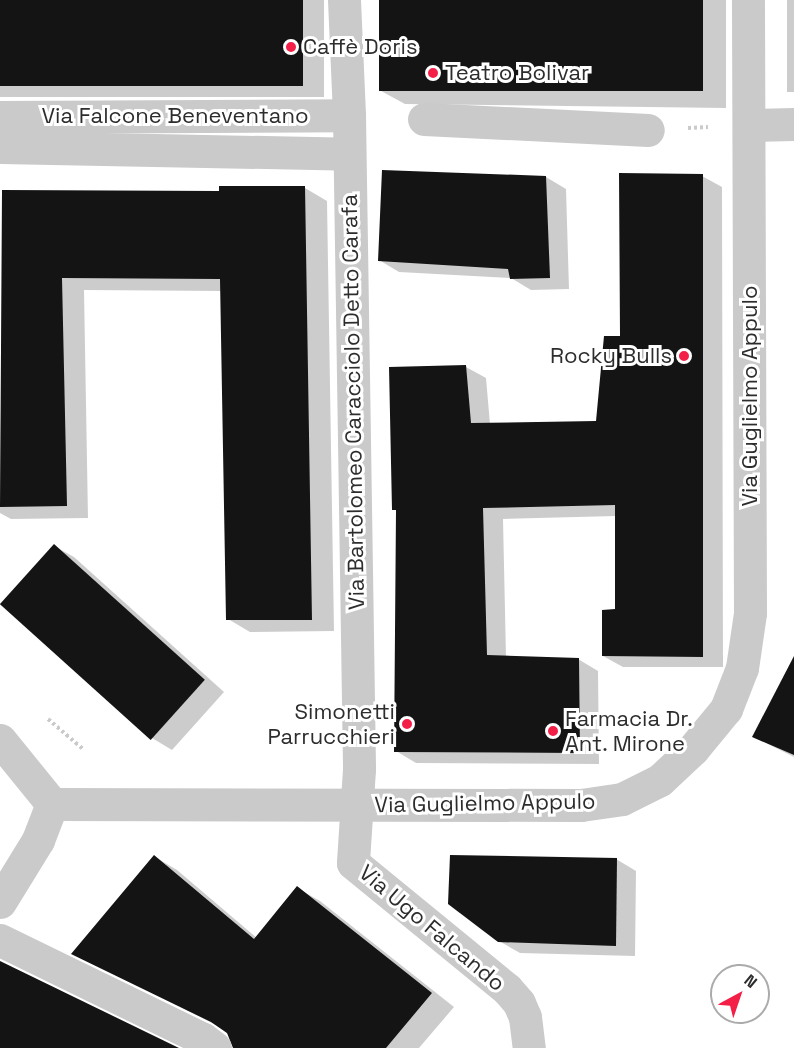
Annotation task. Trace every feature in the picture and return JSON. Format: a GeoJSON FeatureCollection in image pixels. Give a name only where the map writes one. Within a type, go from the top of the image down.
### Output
{"type":"FeatureCollection","features":[{"type":"Feature","properties":{"kind":"street","name":"Via Bartolomeo Caracciolo Detto Carafa"},"geometry":{"type":"LineString","coordinates":[[344,0],[349,115],[359,805]]}},
{"type":"Feature","properties":{"kind":"street","name":"Via Guglielmo Appulo"},"geometry":{"type":"LineString","coordinates":[[52,804],[581,805],[622,799],[660,780],[693,749],[726,709],[742,668],[750,613],[748,0]]}},
{"type":"Feature","properties":{"kind":"street","name":"Via Falcone Beneventano"},"geometry":{"type":"LineString","coordinates":[[0,117],[349,115]]}},
{"type":"Feature","properties":{"kind":"street"},"geometry":{"type":"LineString","coordinates":[[423,119],[648,130]]}},
{"type":"Feature","properties":{"kind":"street"},"geometry":{"type":"LineString","coordinates":[[749,125],[794,124]]}},
{"type":"Feature","properties":{"kind":"street","name":"Via Falcone Beneventano"},"geometry":{"type":"LineString","coordinates":[[0,147],[349,154]]}},
{"type":"Feature","properties":{"kind":"street"},"geometry":{"type":"LineString","coordinates":[[0,740],[52,804],[38,840],[0,902]]}},
{"type":"Feature","properties":{"kind":"street","name":"Via Ugo Falcando"},"geometry":{"type":"LineString","coordinates":[[359,805],[353,862],[507,989],[519,1003],[525,1017],[529,1048]]}},
{"type":"Feature","properties":{"kind":"street"},"geometry":{"type":"LineString","coordinates":[[0,940],[203,1039],[215,1048]]}},
{"type":"Feature","properties":{"kind":"path"},"geometry":{"type":"LineString","coordinates":[[648,130],[749,125]]}},
{"type":"Feature","properties":{"kind":"path"},"geometry":{"type":"LineString","coordinates":[[48,719],[83,749]]}},
{"type":"Feature","properties":{"kind":"building"},"geometry":{"type":"Polygon","coordinates":[[[0,0],[303,0],[303,86],[0,86],[0,0]]]}},
{"type":"Feature","properties":{"kind":"building"},"geometry":{"type":"Polygon","coordinates":[[[379,0],[703,0],[703,91],[379,91],[379,0]]]}},
{"type":"Feature","properties":{"kind":"building"},"geometry":{"type":"Polygon","coordinates":[[[382,170],[546,176],[550,278],[510,279],[508,269],[378,261],[382,170]]]}},
{"type":"Feature","properties":{"kind":"building"},"geometry":{"type":"Polygon","coordinates":[[[619,173],[703,174],[703,657],[602,656],[602,610],[615,609],[615,505],[483,508],[487,655],[579,658],[580,753],[394,752],[396,510],[392,510],[389,367],[466,365],[471,423],[596,421],[604,336],[620,336],[619,173]]]}},
{"type":"Feature","properties":{"kind":"building"},"geometry":{"type":"Polygon","coordinates":[[[219,186],[305,186],[312,620],[226,620],[220,279],[62,278],[67,506],[0,507],[2,190],[219,191],[219,186]]]}},
{"type":"Feature","properties":{"kind":"building"},"geometry":{"type":"Polygon","coordinates":[[[54,544],[205,680],[151,740],[0,604],[54,544]]]}},
{"type":"Feature","properties":{"kind":"building"},"geometry":{"type":"Polygon","coordinates":[[[794,656],[794,755],[752,737],[794,656]]]}},
{"type":"Feature","properties":{"kind":"building"},"geometry":{"type":"Polygon","coordinates":[[[154,855],[254,939],[297,886],[432,993],[386,1048],[233,1048],[227,1033],[211,1022],[71,954],[154,855]]]}},
{"type":"Feature","properties":{"kind":"building"},"geometry":{"type":"Polygon","coordinates":[[[450,855],[617,858],[616,946],[498,942],[448,904],[450,855]]]}},
{"type":"Feature","properties":{"kind":"building"},"geometry":{"type":"Polygon","coordinates":[[[0,961],[179,1048],[0,1048],[0,961]]]}},
{"type":"Feature","properties":{"kind":"place","name":"Caffè Doris"},"geometry":{"type":"Point","coordinates":[291,47]}},
{"type":"Feature","properties":{"kind":"place","name":"Teatro Bolivar"},"geometry":{"type":"Point","coordinates":[433,73]}},
{"type":"Feature","properties":{"kind":"place","name":"Rocky Bulls"},"geometry":{"type":"Point","coordinates":[684,356]}},
{"type":"Feature","properties":{"kind":"place","name":"Simonetti Parrucchieri"},"geometry":{"type":"Point","coordinates":[407,724]}},
{"type":"Feature","properties":{"kind":"place","name":"Farmacia Dr. Ant. Mirone"},"geometry":{"type":"Point","coordinates":[553,731]}}]}
